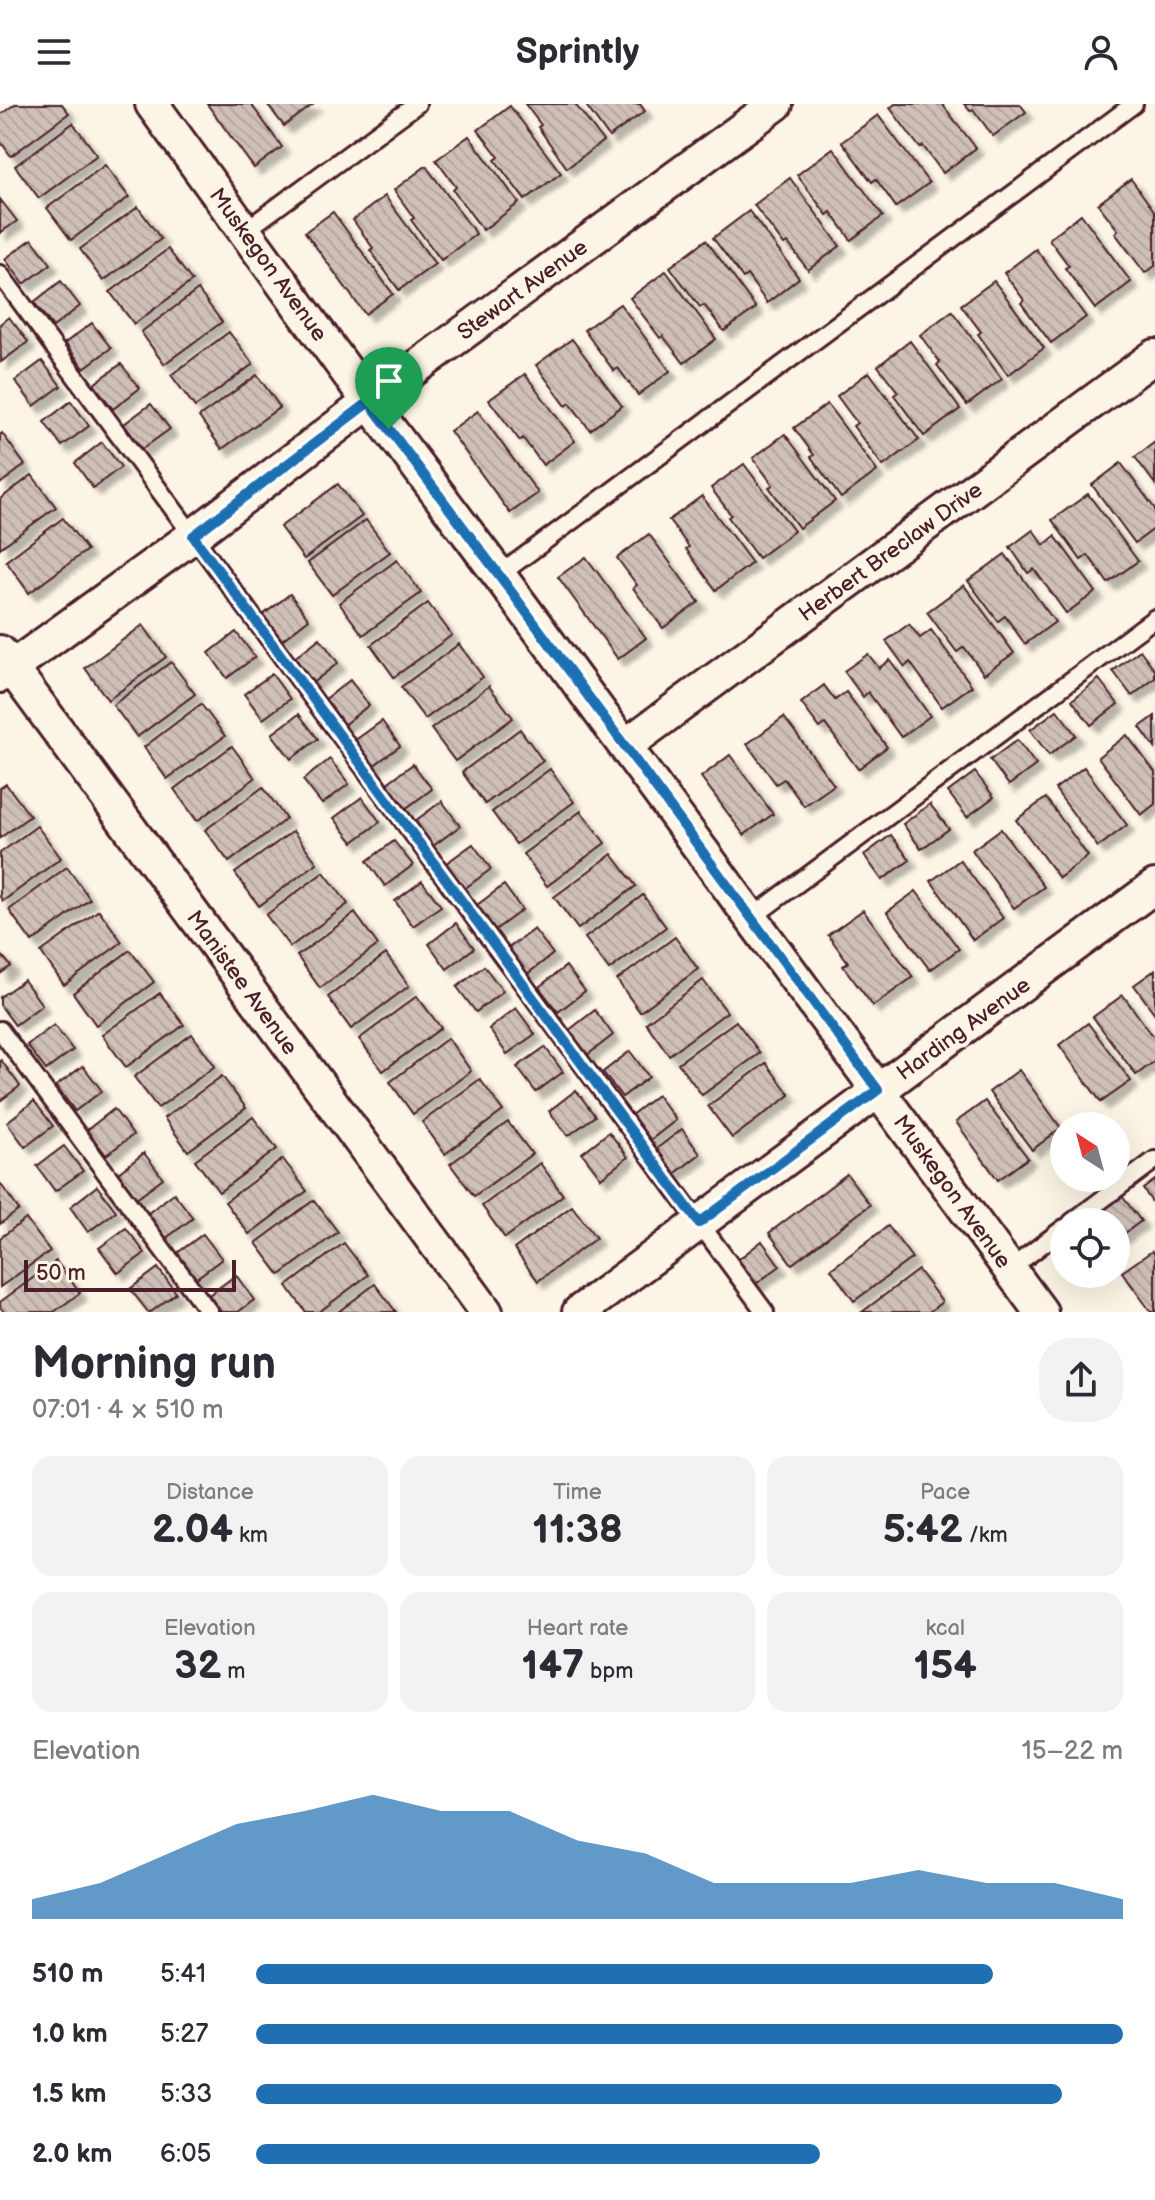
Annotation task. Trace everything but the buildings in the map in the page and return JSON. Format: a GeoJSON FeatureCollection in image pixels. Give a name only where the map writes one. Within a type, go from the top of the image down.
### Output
{"type":"FeatureCollection","features":[{"type":"Feature","properties":{"kind":"street","name":"Muskegon Avenue"},"geometry":{"type":"LineString","coordinates":[[152,104],[1041,1312]]}},
{"type":"Feature","properties":{"kind":"street","name":"Stewart Avenue"},"geometry":{"type":"LineString","coordinates":[[4,665],[193,536],[369,402],[776,104]]}},
{"type":"Feature","properties":{"kind":"street","name":"Herbert Breclaw Drive"},"geometry":{"type":"LineString","coordinates":[[625,746],[1155,356]]}},
{"type":"Feature","properties":{"kind":"street","name":"Manistee Avenue"},"geometry":{"type":"LineString","coordinates":[[4,665],[486,1312]]}},
{"type":"Feature","properties":{"kind":"street","name":"Harding Avenue"},"geometry":{"type":"LineString","coordinates":[[579,1312],[1155,886]]}},
{"type":"Feature","properties":{"kind":"lane"},"geometry":{"type":"LineString","coordinates":[[246,230],[417,104]]}},
{"type":"Feature","properties":{"kind":"lane"},"geometry":{"type":"LineString","coordinates":[[499,575],[1134,104]]}},
{"type":"Feature","properties":{"kind":"lane"},"geometry":{"type":"LineString","coordinates":[[0,274],[765,1312]]}},
{"type":"Feature","properties":{"kind":"lane"},"geometry":{"type":"LineString","coordinates":[[751,918],[1155,618]]}},
{"type":"Feature","properties":{"kind":"lane"},"geometry":{"type":"LineString","coordinates":[[0,1030],[209,1312]]}},
{"type":"Feature","properties":{"kind":"lane"},"geometry":{"type":"LineString","coordinates":[[1091,1208],[1155,1160]]}},
{"type":"Feature","properties":{"kind":"lane"},"geometry":{"type":"LineString","coordinates":[[1010,1269],[1050,1239]]}},
{"type":"Feature","properties":{"kind":"route"},"geometry":{"type":"LineString","coordinates":[[369,402],[389,429],[878,1090],[699,1223],[193,536],[369,402]]}}]}
